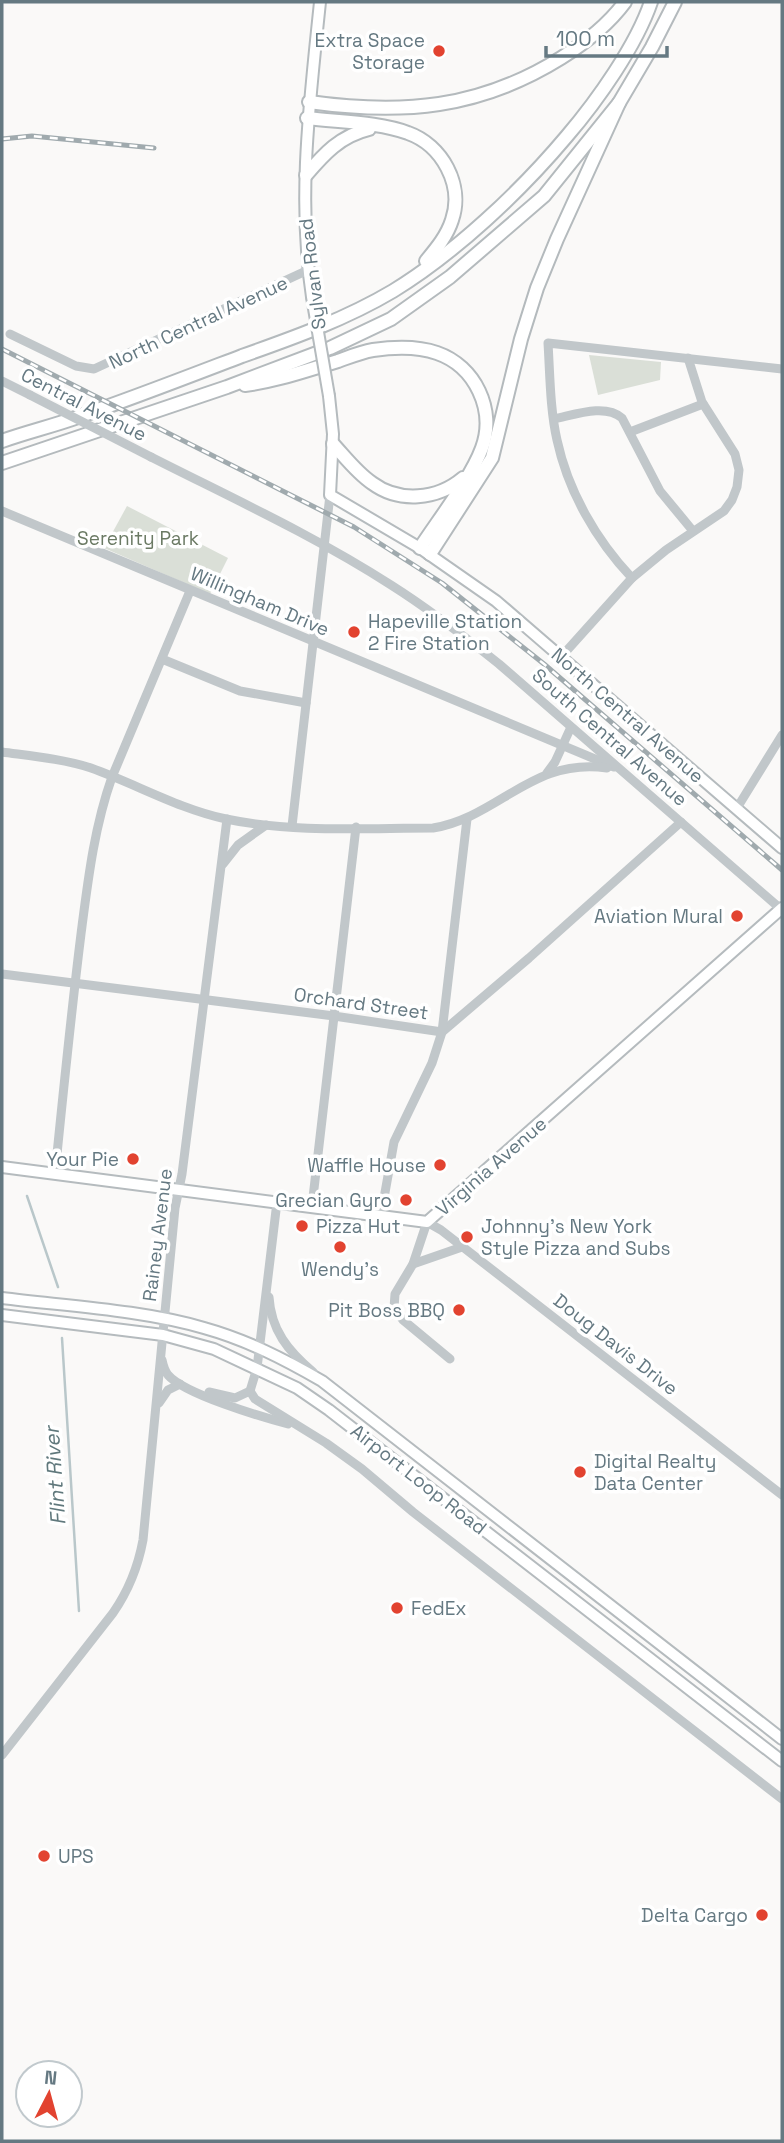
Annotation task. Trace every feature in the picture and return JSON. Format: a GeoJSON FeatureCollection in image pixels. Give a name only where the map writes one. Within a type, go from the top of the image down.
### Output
{"type":"FeatureCollection","features":[{"type":"Feature","properties":{"kind":"highway"},"geometry":{"type":"LineString","coordinates":[[309,102],[353,108],[408,109],[480,96],[512,84],[566,55],[593,36],[625,2]]}},
{"type":"Feature","properties":{"kind":"highway"},"geometry":{"type":"LineString","coordinates":[[2,441],[75,418],[283,341],[344,316],[393,291],[489,216],[545,163],[603,88],[629,46],[651,2]]}},
{"type":"Feature","properties":{"kind":"highway"},"geometry":{"type":"LineString","coordinates":[[425,551],[492,458],[521,338],[537,288],[620,103],[653,47],[675,2]]}},
{"type":"Feature","properties":{"kind":"highway"},"geometry":{"type":"LineString","coordinates":[[2,463],[227,387],[330,348],[391,319],[450,277],[544,196],[620,103]]}},
{"type":"Feature","properties":{"kind":"highway"},"geometry":{"type":"LineString","coordinates":[[307,118],[411,134],[439,154],[454,186],[452,221],[440,244],[412,276]]}},
{"type":"Feature","properties":{"kind":"highway"},"geometry":{"type":"LineString","coordinates":[[306,175],[332,146],[344,138],[377,127]]}},
{"type":"Feature","properties":{"kind":"highway"},"geometry":{"type":"LineString","coordinates":[[227,387],[268,382],[372,351],[405,348],[435,352],[458,365],[470,376],[484,401],[486,432],[478,459],[425,551]]}},
{"type":"Feature","properties":{"kind":"highway"},"geometry":{"type":"LineString","coordinates":[[333,444],[370,482],[394,494],[407,497],[433,494],[456,484],[468,474]]}},
{"type":"Feature","properties":{"kind":"main road","name":"Sylvan Road"},"geometry":{"type":"LineString","coordinates":[[320,2],[307,118],[304,220],[308,271],[333,444],[330,495]]}},
{"type":"Feature","properties":{"kind":"main road","name":"North Central Avenue"},"geometry":{"type":"LineString","coordinates":[[330,495],[425,551],[496,601],[782,848]]}},
{"type":"Feature","properties":{"kind":"main road","name":"Virginia Avenue"},"geometry":{"type":"LineString","coordinates":[[2,1167],[427,1222],[782,909]]}},
{"type":"Feature","properties":{"kind":"main road","name":"Airport Loop Road"},"geometry":{"type":"LineString","coordinates":[[2,1298],[165,1318],[204,1328],[258,1346],[322,1381],[782,1739]]}},
{"type":"Feature","properties":{"kind":"main road","name":"Airport Loop Road"},"geometry":{"type":"LineString","coordinates":[[2,1315],[163,1335],[214,1349],[297,1388],[782,1761]]}},
{"type":"Feature","properties":{"kind":"street","name":"North Central Avenue"},"geometry":{"type":"LineString","coordinates":[[10,334],[76,366],[94,369],[308,271]]}},
{"type":"Feature","properties":{"kind":"street"},"geometry":{"type":"LineString","coordinates":[[632,578],[601,541],[575,494],[564,465],[554,419],[548,343],[782,369]]}},
{"type":"Feature","properties":{"kind":"street"},"geometry":{"type":"LineString","coordinates":[[561,657],[632,578],[666,550],[724,511],[732,500],[739,470],[730,444],[703,404],[688,358]]}},
{"type":"Feature","properties":{"kind":"street","name":"Central Avenue"},"geometry":{"type":"LineString","coordinates":[[2,381],[151,457]]}},
{"type":"Feature","properties":{"kind":"street"},"geometry":{"type":"LineString","coordinates":[[630,432],[703,404]]}},
{"type":"Feature","properties":{"kind":"street"},"geometry":{"type":"LineString","coordinates":[[554,419],[602,410],[615,411],[630,432],[660,491],[693,531]]}},
{"type":"Feature","properties":{"kind":"street","name":"South Central Avenue"},"geometry":{"type":"LineString","coordinates":[[151,457],[325,545],[392,585],[455,629],[782,909]]}},
{"type":"Feature","properties":{"kind":"street","name":"Sylvan Road"},"geometry":{"type":"LineString","coordinates":[[292,826],[330,495]]}},
{"type":"Feature","properties":{"kind":"street","name":"Willingham Drive"},"geometry":{"type":"LineString","coordinates":[[2,511],[622,771]]}},
{"type":"Feature","properties":{"kind":"street"},"geometry":{"type":"LineString","coordinates":[[55,1174],[75,983],[94,838],[101,807],[190,591]]}},
{"type":"Feature","properties":{"kind":"street"},"geometry":{"type":"LineString","coordinates":[[162,659],[240,691],[306,703]]}},
{"type":"Feature","properties":{"kind":"street"},"geometry":{"type":"LineString","coordinates":[[547,773],[571,727]]}},
{"type":"Feature","properties":{"kind":"street"},"geometry":{"type":"LineString","coordinates":[[737,808],[782,735]]}},
{"type":"Feature","properties":{"kind":"street"},"geometry":{"type":"LineString","coordinates":[[2,752],[73,763],[192,809],[227,819],[266,825],[356,828],[433,828],[467,819],[547,773],[585,765],[622,771]]}},
{"type":"Feature","properties":{"kind":"street","name":"Rainey Avenue"},"geometry":{"type":"LineString","coordinates":[[2,1755],[118,1605],[132,1579],[141,1549],[179,1189],[227,819]]}},
{"type":"Feature","properties":{"kind":"street"},"geometry":{"type":"LineString","coordinates":[[381,1215],[394,1142],[432,1063],[442,1032],[467,819]]}},
{"type":"Feature","properties":{"kind":"street","name":"Orchard Street"},"geometry":{"type":"LineString","coordinates":[[2,974],[442,1032],[681,822]]}},
{"type":"Feature","properties":{"kind":"street"},"geometry":{"type":"LineString","coordinates":[[221,865],[239,845],[266,825]]}},
{"type":"Feature","properties":{"kind":"street"},"geometry":{"type":"LineString","coordinates":[[312,1206],[356,828]]}},
{"type":"Feature","properties":{"kind":"street"},"geometry":{"type":"LineString","coordinates":[[277,1202],[257,1368],[250,1391],[255,1399],[362,1469],[413,1512],[782,1799]]}},
{"type":"Feature","properties":{"kind":"street"},"geometry":{"type":"LineString","coordinates":[[427,1222],[413,1264],[395,1294],[394,1308],[403,1320],[450,1359]]}},
{"type":"Feature","properties":{"kind":"street","name":"Doug Davis Drive"},"geometry":{"type":"LineString","coordinates":[[427,1222],[782,1495]]}},
{"type":"Feature","properties":{"kind":"street"},"geometry":{"type":"LineString","coordinates":[[413,1264],[462,1247]]}},
{"type":"Feature","properties":{"kind":"street","name":"Airport Loop Road"},"geometry":{"type":"LineString","coordinates":[[268,1274],[270,1308],[278,1334],[293,1355],[322,1381]]}},
{"type":"Feature","properties":{"kind":"street"},"geometry":{"type":"LineString","coordinates":[[161,1355],[164,1369],[180,1384],[245,1412],[300,1428]]}},
{"type":"Feature","properties":{"kind":"street"},"geometry":{"type":"LineString","coordinates":[[156,1408],[168,1390],[180,1384],[234,1398],[250,1391]]}},
{"type":"Feature","properties":{"kind":"green space"},"geometry":{"type":"Polygon","coordinates":[[[589,355],[661,362],[660,380],[598,395],[589,355]]]}},
{"type":"Feature","properties":{"kind":"green space","name":"Serenity Park"},"geometry":{"type":"Polygon","coordinates":[[[127,506],[228,558],[210,594],[104,548],[127,506]]]}},
{"type":"Feature","properties":{"kind":"waterway","name":"Flint River"},"geometry":{"type":"LineString","coordinates":[[27,1196],[58,1287]]}},
{"type":"Feature","properties":{"kind":"waterway","name":"Flint River"},"geometry":{"type":"LineString","coordinates":[[62,1338],[79,1611]]}},
{"type":"Feature","properties":{"kind":"railway"},"geometry":{"type":"LineString","coordinates":[[2,139],[32,136],[154,148]]}},
{"type":"Feature","properties":{"kind":"railway"},"geometry":{"type":"LineString","coordinates":[[2,349],[354,527],[442,583],[544,664],[782,870]]}},
{"type":"Feature","properties":{"kind":"place","name":"Extra Space Storage"},"geometry":{"type":"Point","coordinates":[439,51]}},
{"type":"Feature","properties":{"kind":"place","name":"Hapeville Station 2 Fire Station"},"geometry":{"type":"Point","coordinates":[354,632]}},
{"type":"Feature","properties":{"kind":"place","name":"Aviation Mural"},"geometry":{"type":"Point","coordinates":[737,916]}},
{"type":"Feature","properties":{"kind":"place","name":"Your Pie"},"geometry":{"type":"Point","coordinates":[133,1159]}},
{"type":"Feature","properties":{"kind":"place","name":"Waffle House"},"geometry":{"type":"Point","coordinates":[440,1165]}},
{"type":"Feature","properties":{"kind":"place","name":"Grecian Gyro"},"geometry":{"type":"Point","coordinates":[406,1200]}},
{"type":"Feature","properties":{"kind":"place","name":"Pizza Hut"},"geometry":{"type":"Point","coordinates":[302,1226]}},
{"type":"Feature","properties":{"kind":"place","name":"Johnny's New York Style Pizza and Subs"},"geometry":{"type":"Point","coordinates":[467,1237]}},
{"type":"Feature","properties":{"kind":"place","name":"Wendy's"},"geometry":{"type":"Point","coordinates":[340,1247]}},
{"type":"Feature","properties":{"kind":"place","name":"Pit Boss BBQ"},"geometry":{"type":"Point","coordinates":[459,1310]}},
{"type":"Feature","properties":{"kind":"place","name":"Digital Realty Data Center"},"geometry":{"type":"Point","coordinates":[580,1472]}},
{"type":"Feature","properties":{"kind":"place","name":"FedEx"},"geometry":{"type":"Point","coordinates":[397,1608]}},
{"type":"Feature","properties":{"kind":"place","name":"UPS"},"geometry":{"type":"Point","coordinates":[44,1856]}},
{"type":"Feature","properties":{"kind":"place","name":"Delta Cargo"},"geometry":{"type":"Point","coordinates":[762,1915]}}]}
